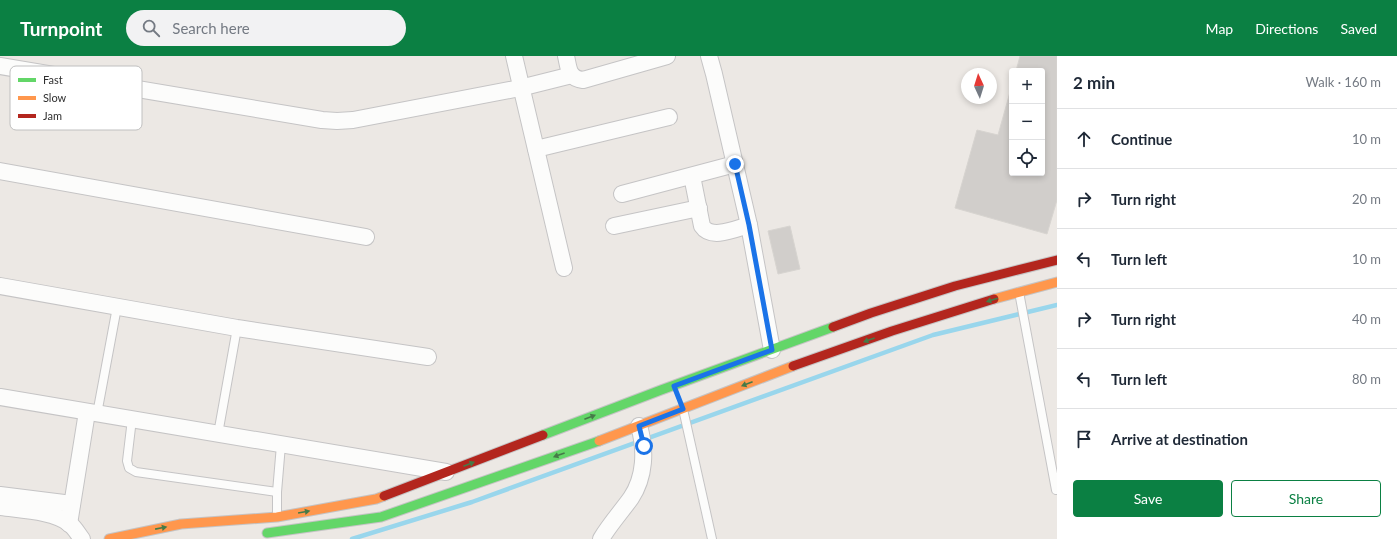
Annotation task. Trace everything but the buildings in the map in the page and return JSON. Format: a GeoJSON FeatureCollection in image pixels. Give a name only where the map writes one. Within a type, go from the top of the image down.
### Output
{"type":"FeatureCollection","features":[{"type":"Feature","properties":{"kind":"street"},"geometry":{"type":"LineString","coordinates":[[514,56],[520,88],[564,268]]}},
{"type":"Feature","properties":{"kind":"street"},"geometry":{"type":"LineString","coordinates":[[566,56],[572,75],[576,79],[583,80],[667,56]]}},
{"type":"Feature","properties":{"kind":"street"},"geometry":{"type":"LineString","coordinates":[[709,56],[749,225],[772,350]]}},
{"type":"Feature","properties":{"kind":"street"},"geometry":{"type":"LineString","coordinates":[[0,66],[10,68]]}},
{"type":"Feature","properties":{"kind":"street"},"geometry":{"type":"LineString","coordinates":[[142,90],[322,120],[337,121],[353,120],[520,88],[572,75]]}},
{"type":"Feature","properties":{"kind":"street"},"geometry":{"type":"LineString","coordinates":[[536,149],[669,117]]}},
{"type":"Feature","properties":{"kind":"street"},"geometry":{"type":"LineString","coordinates":[[622,194],[735,164]]}},
{"type":"Feature","properties":{"kind":"street"},"geometry":{"type":"LineString","coordinates":[[0,171],[366,237]]}},
{"type":"Feature","properties":{"kind":"street"},"geometry":{"type":"LineString","coordinates":[[692,176],[702,226],[705,231],[710,233],[718,233],[749,225]]}},
{"type":"Feature","properties":{"kind":"street"},"geometry":{"type":"LineString","coordinates":[[614,226],[698,208]]}},
{"type":"Feature","properties":{"kind":"street"},"geometry":{"type":"LineString","coordinates":[[109,539],[181,524],[277,517],[376,499],[871,312],[955,286],[1057,259]]}},
{"type":"Feature","properties":{"kind":"street"},"geometry":{"type":"LineString","coordinates":[[260,533],[283,531],[381,516],[641,435],[684,413],[769,375],[887,333],[1019,291],[1057,282]]}},
{"type":"Feature","properties":{"kind":"street"},"geometry":{"type":"LineString","coordinates":[[0,286],[237,328],[428,358]]}},
{"type":"Feature","properties":{"kind":"street"},"geometry":{"type":"LineString","coordinates":[[674,386],[684,413]]}},
{"type":"Feature","properties":{"kind":"street"},"geometry":{"type":"LineString","coordinates":[[0,397],[448,473]]}},
{"type":"Feature","properties":{"kind":"street"},"geometry":{"type":"LineString","coordinates":[[70,524],[72,504],[92,413]]}},
{"type":"Feature","properties":{"kind":"street"},"geometry":{"type":"LineString","coordinates":[[602,539],[609,525],[631,498],[638,485],[643,463],[641,435]]}},
{"type":"Feature","properties":{"kind":"street"},"geometry":{"type":"LineString","coordinates":[[0,495],[72,504]]}},
{"type":"Feature","properties":{"kind":"street"},"geometry":{"type":"LineString","coordinates":[[0,506],[52,515],[61,518],[70,524],[82,539]]}},
{"type":"Feature","properties":{"kind":"lane"},"geometry":{"type":"LineString","coordinates":[[1019,291],[1056,490]]}},
{"type":"Feature","properties":{"kind":"lane"},"geometry":{"type":"LineString","coordinates":[[92,413],[117,307]]}},
{"type":"Feature","properties":{"kind":"lane"},"geometry":{"type":"LineString","coordinates":[[218,434],[237,328]]}},
{"type":"Feature","properties":{"kind":"lane"},"geometry":{"type":"LineString","coordinates":[[684,413],[712,539]]}},
{"type":"Feature","properties":{"kind":"lane"},"geometry":{"type":"LineString","coordinates":[[132,420],[127,461],[129,468],[136,472],[277,492]]}},
{"type":"Feature","properties":{"kind":"lane"},"geometry":{"type":"LineString","coordinates":[[277,517],[277,492],[281,445]]}},
{"type":"Feature","properties":{"kind":"waterway"},"geometry":{"type":"LineString","coordinates":[[352,539],[472,502],[933,335],[1057,305]]}},
{"type":"Feature","properties":{"kind":"traffic: fast"},"geometry":{"type":"LineString","coordinates":[[543,435],[833,327]]}},
{"type":"Feature","properties":{"kind":"traffic: fast"},"geometry":{"type":"LineString","coordinates":[[267,533],[381,517],[599,441]]}},
{"type":"Feature","properties":{"kind":"traffic: slow"},"geometry":{"type":"LineString","coordinates":[[994,299],[1057,282]]}},
{"type":"Feature","properties":{"kind":"traffic: slow"},"geometry":{"type":"LineString","coordinates":[[599,441],[793,366]]}},
{"type":"Feature","properties":{"kind":"traffic: slow"},"geometry":{"type":"LineString","coordinates":[[109,539],[181,524],[277,517],[376,499],[384,496]]}},
{"type":"Feature","properties":{"kind":"traffic: jam"},"geometry":{"type":"LineString","coordinates":[[833,327],[955,286],[1057,260]]}},
{"type":"Feature","properties":{"kind":"traffic: jam"},"geometry":{"type":"LineString","coordinates":[[793,366],[892,331],[994,299]]}},
{"type":"Feature","properties":{"kind":"traffic: jam"},"geometry":{"type":"LineString","coordinates":[[384,496],[543,435]]}},
{"type":"Feature","properties":{"kind":"route"},"geometry":{"type":"LineString","coordinates":[[644,446],[639,426],[683,409],[674,386],[772,350],[749,225],[735,164]]}}]}
